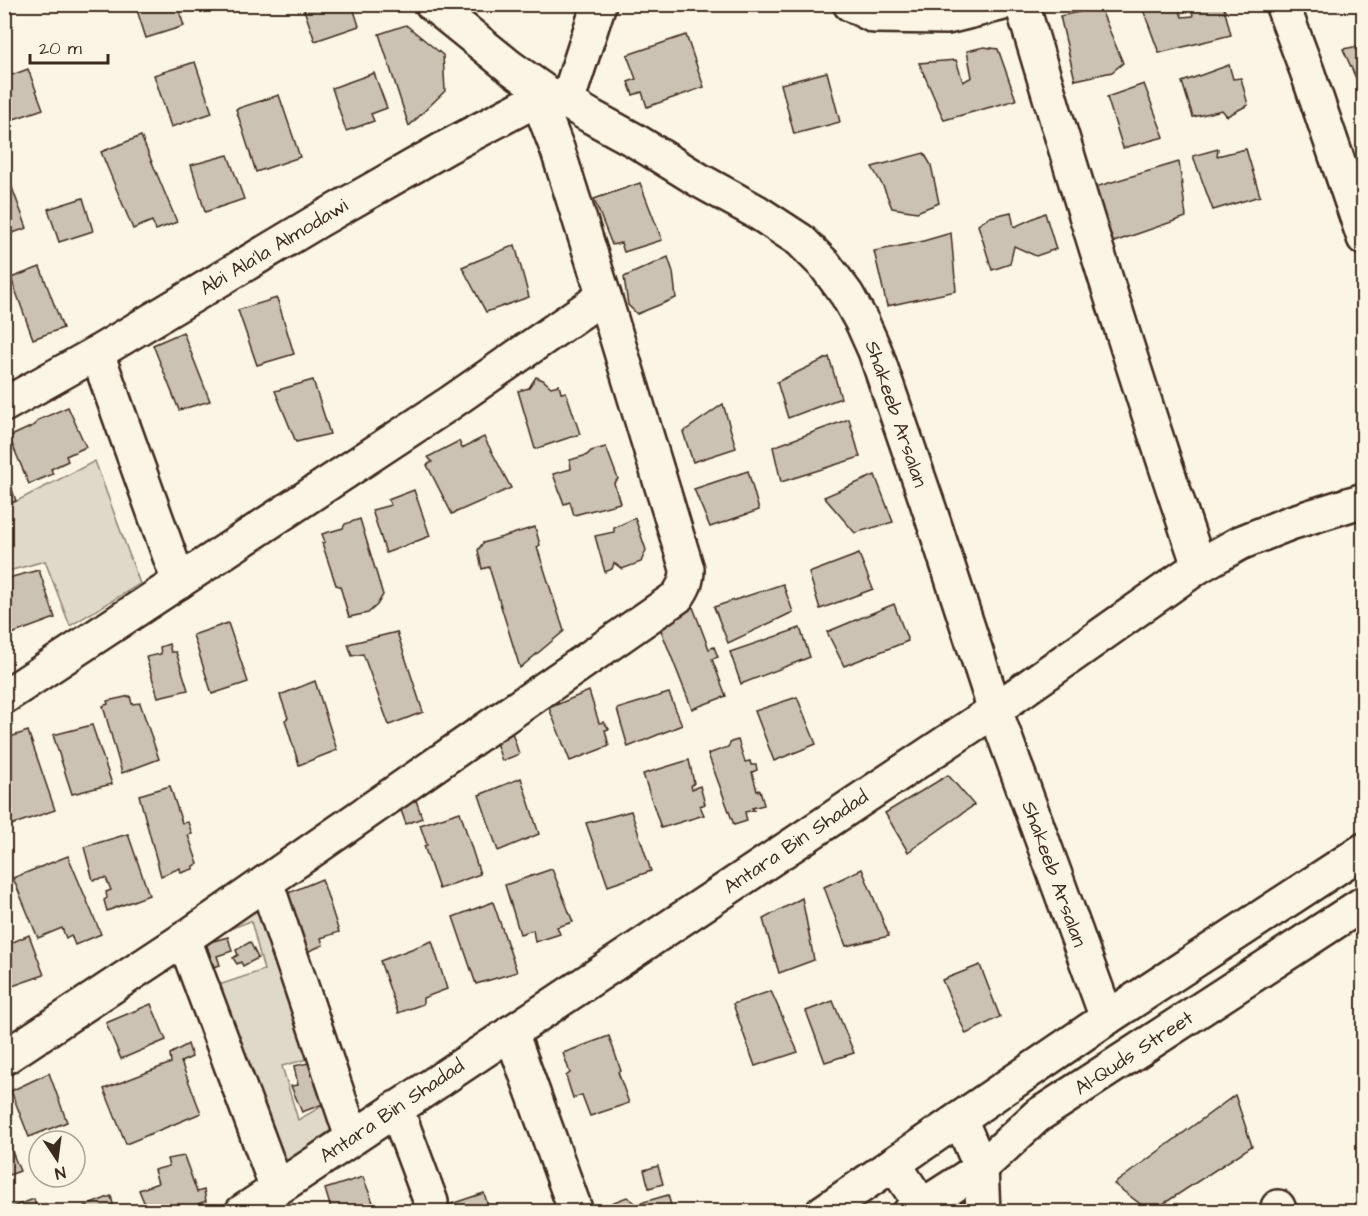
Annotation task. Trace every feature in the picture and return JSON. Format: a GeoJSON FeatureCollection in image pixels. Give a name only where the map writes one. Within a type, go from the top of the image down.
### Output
{"type":"FeatureCollection","features":[{"type":"Feature","properties":{"kind":"street","name":"Shakeeb Arsalan"},"geometry":{"type":"LineString","coordinates":[[432,4],[550,98],[757,213],[800,240],[825,265],[847,295],[875,351],[995,710],[1107,1018]]}},
{"type":"Feature","properties":{"kind":"street"},"geometry":{"type":"LineString","coordinates":[[4,1058],[184,939],[676,597],[684,587],[687,569],[558,151],[550,98],[599,4]]}},
{"type":"Feature","properties":{"kind":"street"},"geometry":{"type":"LineString","coordinates":[[850,4],[874,16],[948,17],[1000,4]]}},
{"type":"Feature","properties":{"kind":"street"},"geometry":{"type":"LineString","coordinates":[[1022,4],[1090,232],[1150,422],[1199,566]]}},
{"type":"Feature","properties":{"kind":"street"},"geometry":{"type":"LineString","coordinates":[[1282,4],[1364,238]]}},
{"type":"Feature","properties":{"kind":"street","name":"Abi Ala'la Almodawi"},"geometry":{"type":"LineString","coordinates":[[4,405],[97,353],[330,213],[447,147],[550,98]]}},
{"type":"Feature","properties":{"kind":"street"},"geometry":{"type":"LineString","coordinates":[[4,697],[450,403],[604,296]]}},
{"type":"Feature","properties":{"kind":"street"},"geometry":{"type":"LineString","coordinates":[[97,353],[179,582]]}},
{"type":"Feature","properties":{"kind":"street","name":"Antara Bin Shadad"},"geometry":{"type":"LineString","coordinates":[[242,1212],[995,710],[1199,566],[1240,543],[1364,500]]}},
{"type":"Feature","properties":{"kind":"street"},"geometry":{"type":"LineString","coordinates":[[823,1212],[1107,1018],[1364,850]]}},
{"type":"Feature","properties":{"kind":"street"},"geometry":{"type":"LineString","coordinates":[[266,882],[352,1137]]}},
{"type":"Feature","properties":{"kind":"street","name":"Al-Quds Street"},"geometry":{"type":"LineString","coordinates":[[919,1210],[981,1168],[1037,1116],[1364,903]]}},
{"type":"Feature","properties":{"kind":"street"},"geometry":{"type":"LineString","coordinates":[[184,939],[277,1188]]}},
{"type":"Feature","properties":{"kind":"street"},"geometry":{"type":"LineString","coordinates":[[511,1032],[576,1212]]}},
{"type":"Feature","properties":{"kind":"street"},"geometry":{"type":"LineString","coordinates":[[396,1108],[431,1202]]}},
{"type":"Feature","properties":{"kind":"street"},"geometry":{"type":"LineString","coordinates":[[960,1119],[981,1168],[983,1212]]}},
{"type":"Feature","properties":{"kind":"street"},"geometry":{"type":"LineString","coordinates":[[894,1164],[919,1210]]}},
{"type":"Feature","properties":{"kind":"shaded area"},"geometry":{"type":"Polygon","coordinates":[[[95,461],[140,584],[70,626],[45,561],[5,572],[5,507],[95,461]]]}},
{"type":"Feature","properties":{"kind":"shaded area"},"geometry":{"type":"Polygon","coordinates":[[[262,896],[319,1056],[282,1066],[298,1120],[331,1101],[339,1124],[276,1169],[213,987],[264,970],[251,921],[203,939],[262,896]]]}},
{"type":"Feature","properties":{"kind":"building"},"geometry":{"type":"Polygon","coordinates":[[[135,4],[177,4],[184,26],[146,38],[135,4]]]}},
{"type":"Feature","properties":{"kind":"building"},"geometry":{"type":"Polygon","coordinates":[[[302,4],[352,4],[359,26],[315,41],[302,4]]]}},
{"type":"Feature","properties":{"kind":"building"},"geometry":{"type":"Polygon","coordinates":[[[1141,4],[1177,4],[1182,17],[1193,16],[1191,4],[1223,4],[1231,35],[1159,53],[1141,4]]]}},
{"type":"Feature","properties":{"kind":"building"},"geometry":{"type":"Polygon","coordinates":[[[1092,9],[1101,10],[1123,63],[1112,72],[1075,80],[1060,16],[1092,9]]]}},
{"type":"Feature","properties":{"kind":"building"},"geometry":{"type":"Polygon","coordinates":[[[406,25],[443,55],[445,91],[409,126],[379,34],[406,25]]]}},
{"type":"Feature","properties":{"kind":"building"},"geometry":{"type":"Polygon","coordinates":[[[686,35],[704,87],[647,107],[642,92],[633,95],[628,82],[636,79],[627,55],[686,35]]]}},
{"type":"Feature","properties":{"kind":"building"},"geometry":{"type":"Polygon","coordinates":[[[1364,45],[1364,91],[1362,92],[1343,49],[1364,45]]]}},
{"type":"Feature","properties":{"kind":"building"},"geometry":{"type":"Polygon","coordinates":[[[984,47],[998,49],[1016,100],[944,120],[919,63],[956,60],[963,82],[972,77],[967,51],[984,47]]]}},
{"type":"Feature","properties":{"kind":"building"},"geometry":{"type":"Polygon","coordinates":[[[195,62],[212,113],[171,127],[154,75],[195,62]]]}},
{"type":"Feature","properties":{"kind":"building"},"geometry":{"type":"Polygon","coordinates":[[[1229,65],[1233,79],[1241,78],[1248,105],[1227,116],[1222,110],[1193,117],[1182,82],[1229,65]]]}},
{"type":"Feature","properties":{"kind":"building"},"geometry":{"type":"Polygon","coordinates":[[[28,69],[43,109],[8,121],[4,110],[4,78],[28,69]]]}},
{"type":"Feature","properties":{"kind":"building"},"geometry":{"type":"Polygon","coordinates":[[[827,72],[840,122],[794,134],[781,84],[827,72]]]}},
{"type":"Feature","properties":{"kind":"building"},"geometry":{"type":"Polygon","coordinates":[[[374,73],[387,108],[371,114],[374,121],[346,131],[332,88],[374,73]]]}},
{"type":"Feature","properties":{"kind":"building"},"geometry":{"type":"Polygon","coordinates":[[[1144,84],[1164,137],[1123,148],[1107,97],[1144,84]]]}},
{"type":"Feature","properties":{"kind":"building"},"geometry":{"type":"Polygon","coordinates":[[[279,95],[300,157],[256,172],[236,109],[279,95]]]}},
{"type":"Feature","properties":{"kind":"building"},"geometry":{"type":"Polygon","coordinates":[[[141,136],[177,222],[156,230],[152,221],[133,229],[101,152],[141,136]]]}},
{"type":"Feature","properties":{"kind":"building"},"geometry":{"type":"Polygon","coordinates":[[[1218,149],[1217,156],[1246,149],[1260,196],[1213,210],[1193,156],[1218,149]]]}},
{"type":"Feature","properties":{"kind":"building"},"geometry":{"type":"Polygon","coordinates":[[[924,153],[931,165],[939,203],[917,212],[892,208],[872,167],[924,153]]]}},
{"type":"Feature","properties":{"kind":"building"},"geometry":{"type":"Polygon","coordinates":[[[228,155],[244,199],[205,212],[191,165],[228,155]]]}},
{"type":"Feature","properties":{"kind":"building"},"geometry":{"type":"Polygon","coordinates":[[[1179,162],[1186,217],[1111,243],[1092,188],[1179,162]]]}},
{"type":"Feature","properties":{"kind":"building"},"geometry":{"type":"Polygon","coordinates":[[[4,166],[27,228],[4,236],[4,166]]]}},
{"type":"Feature","properties":{"kind":"building"},"geometry":{"type":"Polygon","coordinates":[[[640,183],[662,240],[624,252],[621,243],[612,245],[594,199],[640,183]]]}},
{"type":"Feature","properties":{"kind":"building"},"geometry":{"type":"Polygon","coordinates":[[[83,198],[93,231],[59,242],[48,209],[83,198]]]}},
{"type":"Feature","properties":{"kind":"building"},"geometry":{"type":"Polygon","coordinates":[[[1011,212],[1014,227],[1045,213],[1056,249],[1036,256],[1014,246],[1010,264],[992,270],[978,225],[990,217],[1011,212]]]}},
{"type":"Feature","properties":{"kind":"building"},"geometry":{"type":"Polygon","coordinates":[[[951,233],[956,291],[887,306],[874,251],[951,233]]]}},
{"type":"Feature","properties":{"kind":"building"},"geometry":{"type":"Polygon","coordinates":[[[515,245],[529,297],[486,312],[462,267],[515,245]]]}},
{"type":"Feature","properties":{"kind":"building"},"geometry":{"type":"Polygon","coordinates":[[[668,257],[673,272],[676,298],[637,314],[628,305],[624,277],[668,257]]]}},
{"type":"Feature","properties":{"kind":"building"},"geometry":{"type":"Polygon","coordinates":[[[40,267],[63,328],[33,339],[11,278],[40,267]]]}},
{"type":"Feature","properties":{"kind":"building"},"geometry":{"type":"Polygon","coordinates":[[[277,298],[294,354],[257,365],[238,310],[277,298]]]}},
{"type":"Feature","properties":{"kind":"building"},"geometry":{"type":"Polygon","coordinates":[[[183,332],[210,401],[179,410],[153,345],[183,332]]]}},
{"type":"Feature","properties":{"kind":"building"},"geometry":{"type":"Polygon","coordinates":[[[829,357],[841,398],[788,418],[777,382],[829,357]]]}},
{"type":"Feature","properties":{"kind":"building"},"geometry":{"type":"Polygon","coordinates":[[[536,377],[551,387],[559,385],[561,393],[566,392],[580,434],[535,449],[518,391],[529,388],[536,377]]]}},
{"type":"Feature","properties":{"kind":"building"},"geometry":{"type":"Polygon","coordinates":[[[313,380],[330,434],[296,442],[275,391],[313,380]]]}},
{"type":"Feature","properties":{"kind":"building"},"geometry":{"type":"Polygon","coordinates":[[[723,404],[736,448],[693,462],[683,432],[723,404]]]}},
{"type":"Feature","properties":{"kind":"building"},"geometry":{"type":"Polygon","coordinates":[[[68,407],[86,447],[66,456],[68,461],[51,469],[53,474],[29,484],[9,437],[35,425],[38,420],[68,407]]]}},
{"type":"Feature","properties":{"kind":"building"},"geometry":{"type":"Polygon","coordinates":[[[849,419],[860,457],[781,482],[773,447],[849,419]]]}},
{"type":"Feature","properties":{"kind":"building"},"geometry":{"type":"Polygon","coordinates":[[[484,437],[511,488],[452,514],[427,465],[432,462],[428,457],[459,441],[462,448],[484,437]]]}},
{"type":"Feature","properties":{"kind":"building"},"geometry":{"type":"Polygon","coordinates":[[[606,447],[618,479],[614,483],[620,503],[574,515],[570,502],[564,504],[553,474],[571,469],[570,460],[606,447]]]}},
{"type":"Feature","properties":{"kind":"building"},"geometry":{"type":"Polygon","coordinates":[[[4,465],[16,501],[4,505],[4,465]]]}},
{"type":"Feature","properties":{"kind":"building"},"geometry":{"type":"Polygon","coordinates":[[[748,471],[759,510],[710,527],[694,489],[748,471]]]}},
{"type":"Feature","properties":{"kind":"building"},"geometry":{"type":"Polygon","coordinates":[[[875,475],[893,522],[855,533],[824,497],[875,475]]]}},
{"type":"Feature","properties":{"kind":"building"},"geometry":{"type":"Polygon","coordinates":[[[414,490],[430,536],[386,553],[372,510],[391,505],[388,500],[414,490]]]}},
{"type":"Feature","properties":{"kind":"building"},"geometry":{"type":"Polygon","coordinates":[[[635,518],[646,550],[641,562],[622,569],[614,563],[612,569],[605,572],[595,536],[614,532],[614,528],[635,518]]]}},
{"type":"Feature","properties":{"kind":"building"},"geometry":{"type":"Polygon","coordinates":[[[360,519],[383,595],[368,613],[349,617],[340,586],[336,585],[322,543],[325,542],[322,534],[343,528],[345,524],[360,519]]]}},
{"type":"Feature","properties":{"kind":"building"},"geometry":{"type":"Polygon","coordinates":[[[535,527],[540,545],[537,547],[564,631],[520,668],[489,567],[482,569],[478,550],[483,543],[535,527]]]}},
{"type":"Feature","properties":{"kind":"building"},"geometry":{"type":"Polygon","coordinates":[[[859,554],[873,589],[820,609],[809,573],[859,554]]]}},
{"type":"Feature","properties":{"kind":"building"},"geometry":{"type":"Polygon","coordinates":[[[39,570],[55,618],[9,635],[4,622],[4,579],[39,570]]]}},
{"type":"Feature","properties":{"kind":"building"},"geometry":{"type":"Polygon","coordinates":[[[783,584],[793,612],[728,643],[714,607],[783,584]]]}},
{"type":"Feature","properties":{"kind":"building"},"geometry":{"type":"Polygon","coordinates":[[[691,602],[709,649],[714,647],[718,657],[712,659],[726,696],[692,709],[657,620],[691,602]]]}},
{"type":"Feature","properties":{"kind":"building"},"geometry":{"type":"Polygon","coordinates":[[[894,604],[908,641],[844,666],[827,632],[894,604]]]}},
{"type":"Feature","properties":{"kind":"building"},"geometry":{"type":"Polygon","coordinates":[[[228,623],[248,682],[212,694],[193,635],[228,623]]]}},
{"type":"Feature","properties":{"kind":"building"},"geometry":{"type":"Polygon","coordinates":[[[800,628],[810,657],[741,684],[730,652],[800,628]]]}},
{"type":"Feature","properties":{"kind":"building"},"geometry":{"type":"Polygon","coordinates":[[[397,632],[423,712],[389,725],[363,654],[352,656],[348,644],[397,632]]]}},
{"type":"Feature","properties":{"kind":"building"},"geometry":{"type":"Polygon","coordinates":[[[169,644],[171,652],[176,652],[188,690],[158,697],[146,657],[161,654],[160,647],[169,644]]]}},
{"type":"Feature","properties":{"kind":"building"},"geometry":{"type":"Polygon","coordinates":[[[315,681],[337,750],[299,765],[280,695],[315,681]]]}},
{"type":"Feature","properties":{"kind":"building"},"geometry":{"type":"Polygon","coordinates":[[[589,691],[599,723],[604,722],[609,729],[605,730],[609,746],[570,761],[549,708],[589,691]]]}},
{"type":"Feature","properties":{"kind":"building"},"geometry":{"type":"Polygon","coordinates":[[[669,693],[682,725],[628,747],[617,709],[669,693]]]}},
{"type":"Feature","properties":{"kind":"building"},"geometry":{"type":"Polygon","coordinates":[[[130,696],[132,704],[140,703],[159,759],[122,773],[103,706],[108,704],[107,701],[130,696]]]}},
{"type":"Feature","properties":{"kind":"building"},"geometry":{"type":"Polygon","coordinates":[[[797,697],[816,744],[774,761],[755,711],[797,697]]]}},
{"type":"Feature","properties":{"kind":"building"},"geometry":{"type":"Polygon","coordinates":[[[92,725],[112,784],[72,794],[53,735],[92,725]]]}},
{"type":"Feature","properties":{"kind":"building"},"geometry":{"type":"Polygon","coordinates":[[[510,726],[519,754],[502,761],[494,736],[510,726]]]}},
{"type":"Feature","properties":{"kind":"building"},"geometry":{"type":"Polygon","coordinates":[[[28,731],[55,810],[11,825],[4,807],[4,739],[28,731]]]}},
{"type":"Feature","properties":{"kind":"building"},"geometry":{"type":"Polygon","coordinates":[[[738,740],[745,762],[750,761],[751,765],[756,765],[757,770],[752,772],[764,805],[745,812],[747,821],[734,825],[708,754],[728,747],[731,742],[738,740]]]}},
{"type":"Feature","properties":{"kind":"building"},"geometry":{"type":"Polygon","coordinates":[[[689,760],[694,783],[691,786],[692,789],[700,786],[705,804],[700,806],[704,815],[661,828],[643,774],[689,760]]]}},
{"type":"Feature","properties":{"kind":"building"},"geometry":{"type":"Polygon","coordinates":[[[948,775],[974,805],[908,852],[885,813],[948,775]]]}},
{"type":"Feature","properties":{"kind":"building"},"geometry":{"type":"Polygon","coordinates":[[[521,778],[539,834],[498,851],[479,795],[521,778]]]}},
{"type":"Feature","properties":{"kind":"building"},"geometry":{"type":"Polygon","coordinates":[[[170,786],[182,823],[188,822],[192,834],[188,835],[198,864],[193,866],[193,869],[181,873],[180,868],[161,876],[139,795],[170,786]]]}},
{"type":"Feature","properties":{"kind":"building"},"geometry":{"type":"Polygon","coordinates":[[[414,794],[422,818],[406,824],[397,799],[414,794]]]}},
{"type":"Feature","properties":{"kind":"building"},"geometry":{"type":"Polygon","coordinates":[[[631,811],[651,871],[608,886],[586,823],[631,811]]]}},
{"type":"Feature","properties":{"kind":"building"},"geometry":{"type":"Polygon","coordinates":[[[460,812],[480,874],[439,889],[424,846],[427,845],[420,825],[460,812]]]}},
{"type":"Feature","properties":{"kind":"building"},"geometry":{"type":"Polygon","coordinates":[[[128,834],[149,895],[107,911],[104,900],[107,898],[106,892],[111,890],[106,878],[93,880],[84,847],[128,834]]]}},
{"type":"Feature","properties":{"kind":"building"},"geometry":{"type":"Polygon","coordinates":[[[68,856],[101,934],[75,945],[71,935],[66,938],[62,928],[38,938],[13,878],[68,856]]]}},
{"type":"Feature","properties":{"kind":"building"},"geometry":{"type":"Polygon","coordinates":[[[552,869],[573,922],[557,927],[560,934],[535,942],[533,930],[520,934],[505,885],[552,869]]]}},
{"type":"Feature","properties":{"kind":"building"},"geometry":{"type":"Polygon","coordinates":[[[862,869],[889,936],[846,946],[824,887],[862,869]]]}},
{"type":"Feature","properties":{"kind":"building"},"geometry":{"type":"Polygon","coordinates":[[[322,879],[339,932],[321,938],[323,945],[307,952],[286,894],[322,879]]]}},
{"type":"Feature","properties":{"kind":"building"},"geometry":{"type":"Polygon","coordinates":[[[802,898],[814,960],[779,973],[763,919],[802,898]]]}},
{"type":"Feature","properties":{"kind":"building"},"geometry":{"type":"Polygon","coordinates":[[[493,902],[517,972],[476,984],[453,917],[493,902]]]}},
{"type":"Feature","properties":{"kind":"building"},"geometry":{"type":"Polygon","coordinates":[[[29,935],[44,975],[4,989],[4,946],[29,935]]]}},
{"type":"Feature","properties":{"kind":"building"},"geometry":{"type":"Polygon","coordinates":[[[228,937],[232,951],[217,956],[220,965],[214,967],[206,943],[228,937]]]}},
{"type":"Feature","properties":{"kind":"building"},"geometry":{"type":"Polygon","coordinates":[[[432,941],[447,989],[423,998],[423,1004],[398,1013],[380,961],[432,941]]]}},
{"type":"Feature","properties":{"kind":"building"},"geometry":{"type":"Polygon","coordinates":[[[250,942],[258,958],[243,966],[241,962],[237,964],[233,958],[238,955],[236,950],[250,942]]]}},
{"type":"Feature","properties":{"kind":"building"},"geometry":{"type":"Polygon","coordinates":[[[980,965],[1000,1017],[966,1034],[942,980],[980,965]]]}},
{"type":"Feature","properties":{"kind":"building"},"geometry":{"type":"Polygon","coordinates":[[[771,991],[798,1052],[755,1066],[733,1004],[771,991]]]}},
{"type":"Feature","properties":{"kind":"building"},"geometry":{"type":"Polygon","coordinates":[[[833,1001],[854,1053],[825,1062],[806,1011],[833,1001]]]}},
{"type":"Feature","properties":{"kind":"building"},"geometry":{"type":"Polygon","coordinates":[[[151,1004],[166,1040],[121,1059],[106,1023],[151,1004]]]}},
{"type":"Feature","properties":{"kind":"building"},"geometry":{"type":"Polygon","coordinates":[[[609,1036],[629,1103],[590,1116],[582,1095],[573,1098],[566,1076],[570,1073],[563,1053],[609,1036]]]}},
{"type":"Feature","properties":{"kind":"building"},"geometry":{"type":"Polygon","coordinates":[[[188,1044],[192,1057],[181,1062],[201,1113],[126,1144],[104,1089],[171,1063],[170,1054],[188,1044]]]}},
{"type":"Feature","properties":{"kind":"building"},"geometry":{"type":"Polygon","coordinates":[[[318,1061],[331,1101],[302,1112],[291,1086],[298,1085],[294,1066],[318,1061]]]}},
{"type":"Feature","properties":{"kind":"building"},"geometry":{"type":"Polygon","coordinates":[[[49,1073],[67,1122],[49,1129],[27,1129],[27,1132],[11,1091],[49,1073]]]}},
{"type":"Feature","properties":{"kind":"building"},"geometry":{"type":"Polygon","coordinates":[[[1235,1095],[1252,1146],[1151,1212],[1114,1184],[1235,1095]]]}},
{"type":"Feature","properties":{"kind":"building"},"geometry":{"type":"Polygon","coordinates":[[[4,1132],[20,1171],[4,1177],[4,1132]]]}},
{"type":"Feature","properties":{"kind":"building"},"geometry":{"type":"Polygon","coordinates":[[[184,1156],[197,1192],[204,1190],[206,1201],[176,1212],[169,1212],[168,1209],[163,1212],[148,1212],[139,1190],[158,1183],[154,1170],[169,1166],[167,1159],[184,1156]]]}},
{"type":"Feature","properties":{"kind":"building"},"geometry":{"type":"Polygon","coordinates":[[[658,1166],[663,1184],[649,1188],[644,1170],[658,1166]]]}},
{"type":"Feature","properties":{"kind":"building"},"geometry":{"type":"Polygon","coordinates":[[[363,1177],[376,1210],[380,1212],[332,1212],[325,1189],[363,1177]]]}},
{"type":"Feature","properties":{"kind":"building"},"geometry":{"type":"Polygon","coordinates":[[[484,1193],[490,1212],[427,1212],[484,1193]]]}},
{"type":"Feature","properties":{"kind":"building"},"geometry":{"type":"Polygon","coordinates":[[[668,1195],[673,1212],[608,1212],[606,1205],[627,1197],[637,1204],[668,1195]]]}},
{"type":"Feature","properties":{"kind":"building"},"geometry":{"type":"Polygon","coordinates":[[[111,1196],[115,1212],[71,1212],[111,1196]]]}},
{"type":"Feature","properties":{"kind":"building"},"geometry":{"type":"Polygon","coordinates":[[[34,1199],[38,1212],[4,1212],[4,1210],[34,1199]]]}}]}
